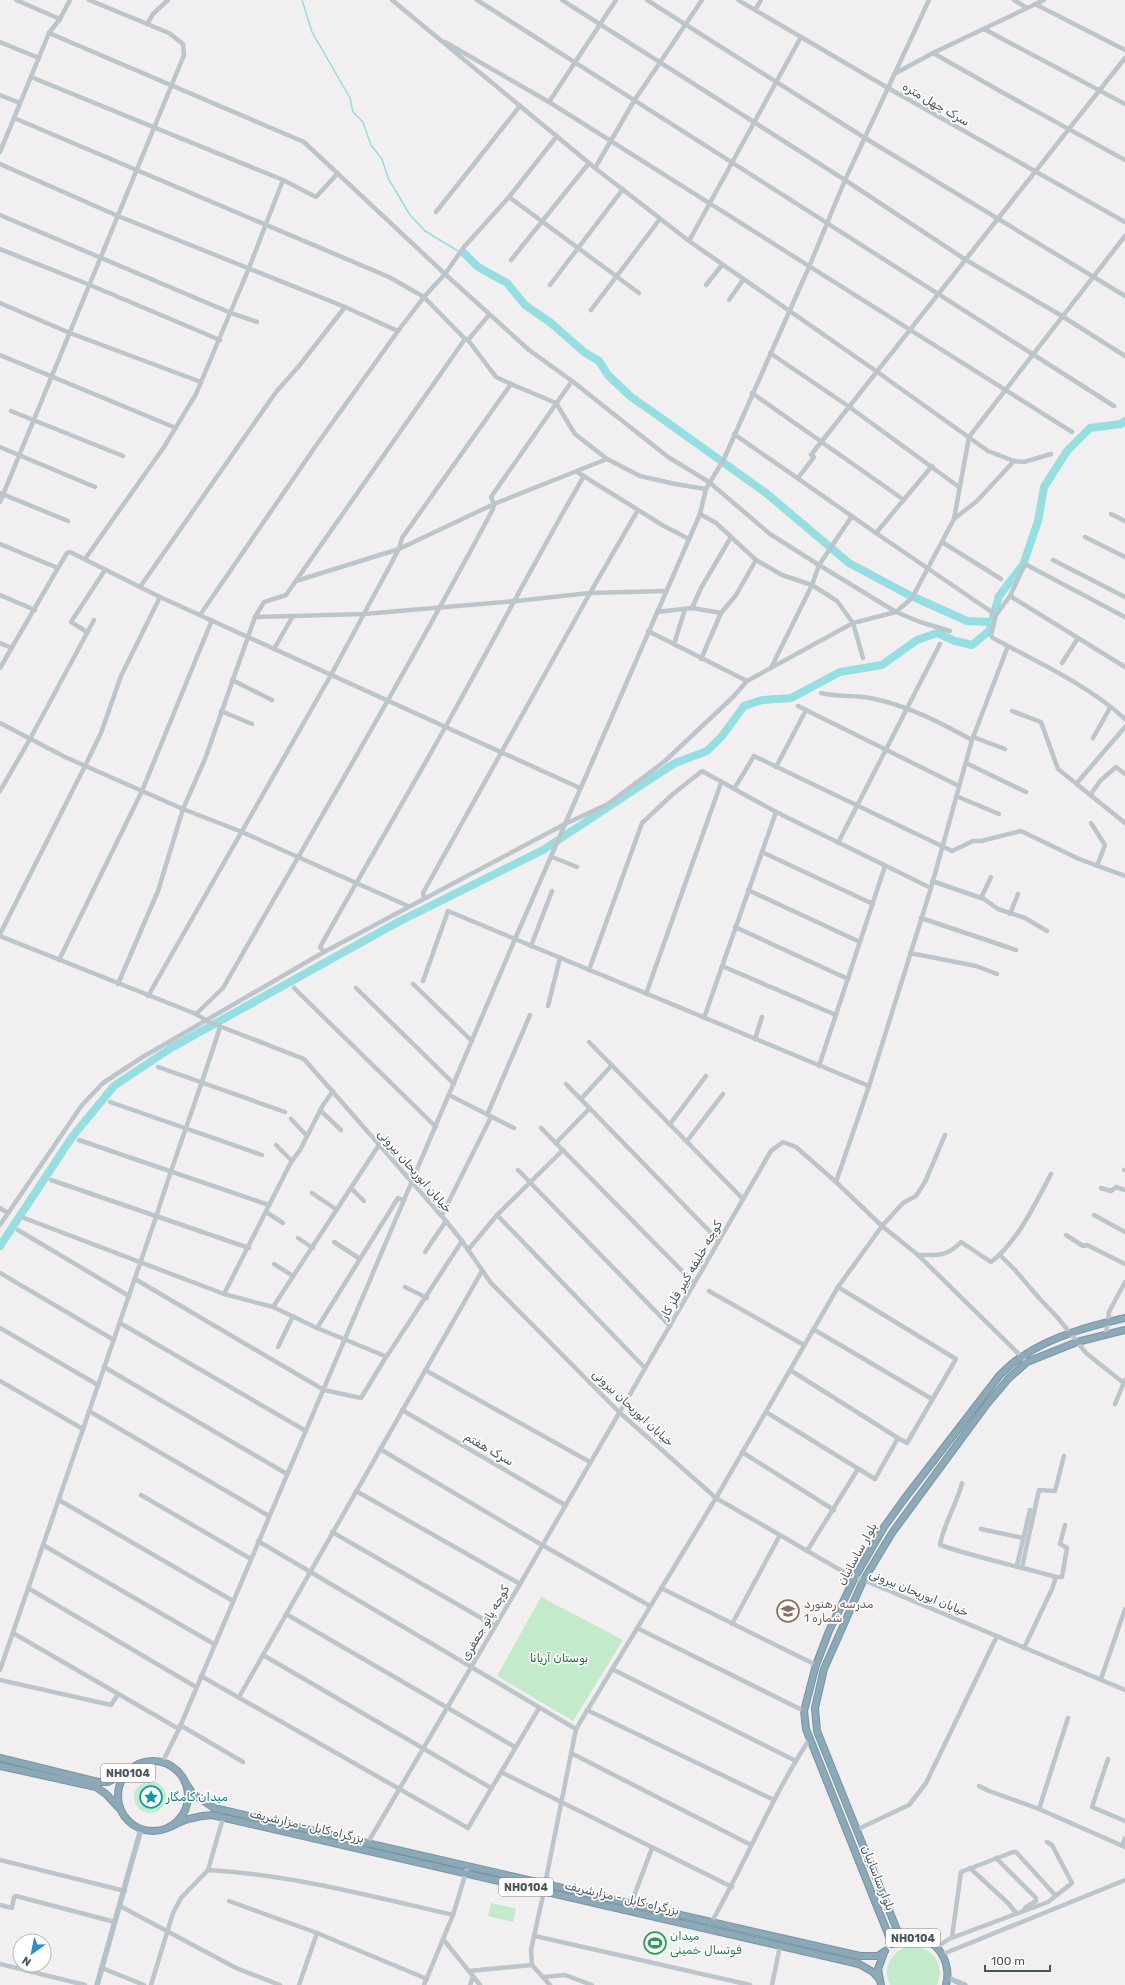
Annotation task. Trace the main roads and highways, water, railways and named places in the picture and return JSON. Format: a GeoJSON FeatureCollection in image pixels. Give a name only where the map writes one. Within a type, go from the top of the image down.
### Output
{"type":"FeatureCollection","features":[{"type":"Feature","properties":{"kind":"highway","name":"بلوار ساسانیان"},"geometry":{"type":"LineString","coordinates":[[892,1944],[809,1740],[804,1711],[816,1665],[829,1631],[855,1577],[884,1528],[905,1498],[999,1376],[1021,1357],[1032,1350],[1071,1334],[1125,1318]]}},
{"type":"Feature","properties":{"kind":"highway","name":"بلوار ساسانیان"},"geometry":{"type":"LineString","coordinates":[[901,1940],[856,1830],[818,1731],[815,1708],[824,1669],[864,1581],[892,1533],[982,1410],[1009,1378],[1027,1362],[1077,1342],[1125,1330]]}},
{"type":"Feature","properties":{"kind":"highway","name":"NH0104"},"geometry":{"type":"LineString","coordinates":[[0,1758],[98,1782],[108,1782],[139,1765],[150,1762],[162,1763],[175,1770],[185,1782]]}},
{"type":"Feature","properties":{"kind":"highway","name":"NH0104"},"geometry":{"type":"LineString","coordinates":[[0,1766],[96,1787],[106,1794],[130,1823],[142,1829],[156,1831],[170,1827]]}},
{"type":"Feature","properties":{"kind":"highway","name":"NH0104"},"geometry":{"type":"LineString","coordinates":[[122,1813],[118,1802],[118,1791],[122,1780],[129,1771]]}},
{"type":"Feature","properties":{"kind":"highway"},"geometry":{"type":"LineString","coordinates":[[170,1827],[184,1812],[188,1792],[185,1782]]}},
{"type":"Feature","properties":{"kind":"highway","name":"بزرگراه کابل - مزارشریف"},"geometry":{"type":"LineString","coordinates":[[185,1782],[193,1794],[202,1802],[214,1808],[367,1844],[544,1891],[859,1964],[873,1972],[880,1982]]}},
{"type":"Feature","properties":{"kind":"highway","name":"بزرگراه کابل - مزارشریف"},"geometry":{"type":"LineString","coordinates":[[170,1827],[184,1819],[212,1815],[467,1870],[545,1884],[860,1956],[878,1956],[885,1951]]}},
{"type":"Feature","properties":{"kind":"highway","name":"NH0104"},"geometry":{"type":"LineString","coordinates":[[880,1982],[880,1960],[885,1951],[892,1944],[901,1940],[916,1938],[931,1942],[943,1954],[948,1966],[947,1982]]}},
{"type":"Feature","properties":{"kind":"main road"},"geometry":{"type":"LineString","coordinates":[[97,1985],[142,1829]]}},
{"type":"Feature","properties":{"kind":"main road"},"geometry":{"type":"LineString","coordinates":[[947,1982],[964,1985]]}},
{"type":"Feature","properties":{"kind":"waterway"},"geometry":{"type":"LineString","coordinates":[[302,0],[312,32],[350,98],[353,112],[363,122],[371,145],[382,159],[388,178],[410,215],[425,231],[458,251]]}},
{"type":"Feature","properties":{"kind":"waterway"},"geometry":{"type":"LineString","coordinates":[[464,253],[478,267],[507,283],[525,305],[551,323],[584,352],[599,361],[608,375],[631,397],[766,493],[849,563],[907,594],[967,621],[992,622]]}},
{"type":"Feature","properties":{"kind":"waterway"},"geometry":{"type":"LineString","coordinates":[[0,1246],[72,1137],[114,1086],[171,1048],[398,922],[543,850],[675,763],[707,751],[722,736],[744,706],[762,700],[791,698],[840,672],[882,665],[917,640],[937,633],[955,641],[972,645],[989,631],[999,596],[1023,565],[1038,521],[1044,487],[1067,451],[1090,428],[1121,424],[1125,421]]}},
{"type":"Feature","properties":{"kind":"place","name":"مدرسه رهنورد شماره 1"},"geometry":{"type":"Point","coordinates":[788,1611]}},
{"type":"Feature","properties":{"kind":"place","name":"میدان کامگار"},"geometry":{"type":"Point","coordinates":[151,1797]}},
{"type":"Feature","properties":{"kind":"place","name":"میدان فوتسال خمینی"},"geometry":{"type":"Point","coordinates":[655,1943]}},
{"type":"Feature","properties":{"kind":"park label","name":"بوستان آریانا"},"geometry":{"type":"Point","coordinates":[559,1658]}}]}
